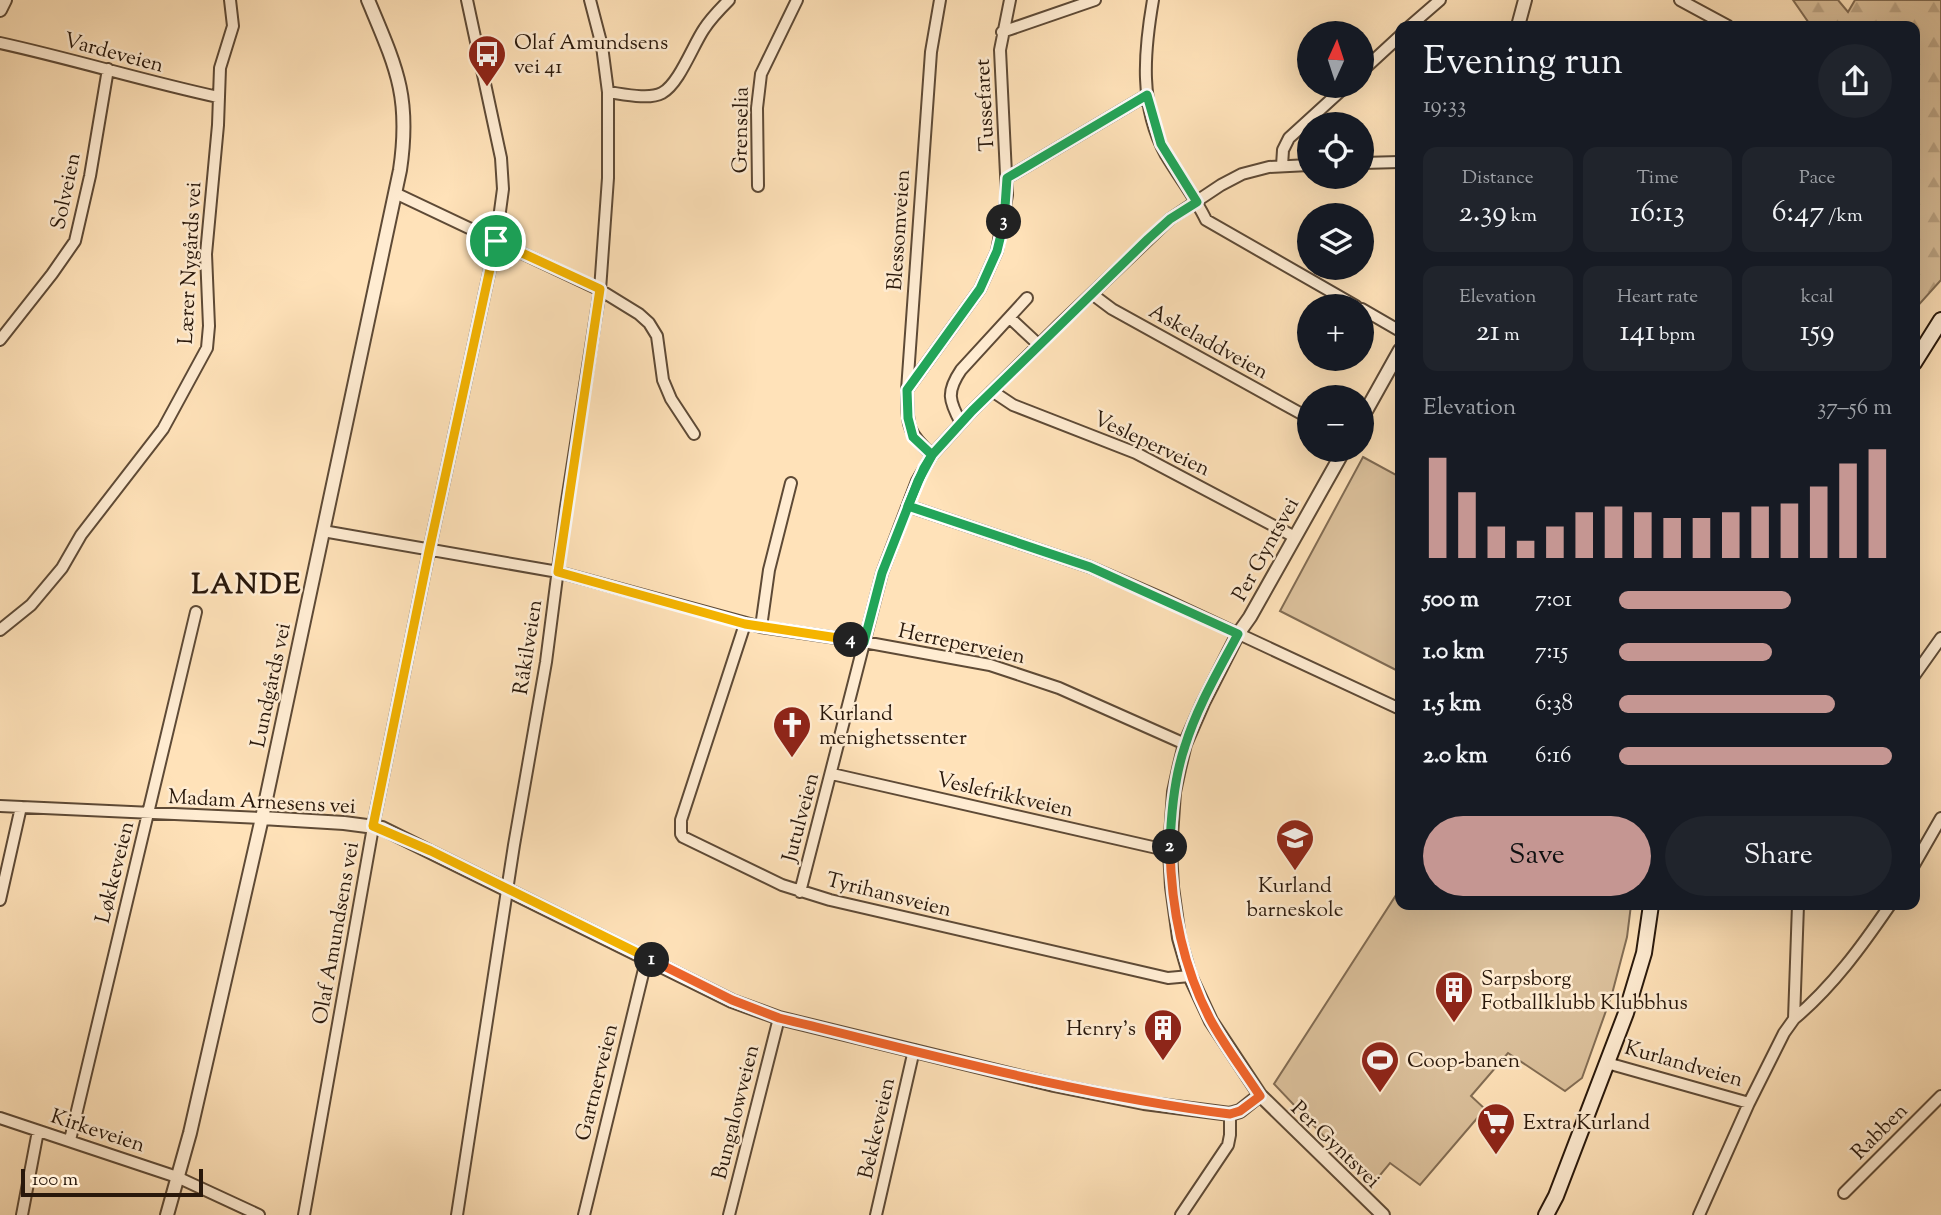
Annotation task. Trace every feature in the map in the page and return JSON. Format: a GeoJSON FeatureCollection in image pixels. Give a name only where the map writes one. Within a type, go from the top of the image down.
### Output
{"type":"FeatureCollection","features":[{"type":"Feature","properties":{"kind":"main road"},"geometry":{"type":"LineString","coordinates":[[1920,353],[1941,320]]}},
{"type":"Feature","properties":{"kind":"main road","name":"Kurlandveien"},"geometry":{"type":"LineString","coordinates":[[1546,1215],[1556,1196],[1639,974],[1649,910]]}},
{"type":"Feature","properties":{"kind":"street"},"geometry":{"type":"LineString","coordinates":[[0,10],[5,0]]}},
{"type":"Feature","properties":{"kind":"street","name":"Lærer Nygårds vei"},"geometry":{"type":"LineString","coordinates":[[0,630],[31,605],[62,568],[80,535],[163,429],[207,348],[209,326],[205,268],[218,125],[220,68],[233,26],[230,0]]}},
{"type":"Feature","properties":{"kind":"street","name":"Lundgårds vei"},"geometry":{"type":"LineString","coordinates":[[167,1215],[190,1133],[262,818],[403,147],[404,107],[395,65],[368,0]]}},
{"type":"Feature","properties":{"kind":"street","name":"Olaf Amundsens vei"},"geometry":{"type":"LineString","coordinates":[[304,1215],[373,826],[496,241],[503,189],[501,158],[467,0]]}},
{"type":"Feature","properties":{"kind":"street"},"geometry":{"type":"LineString","coordinates":[[608,92],[646,95],[664,92],[706,26],[729,0]]}},
{"type":"Feature","properties":{"kind":"street","name":"Grenselia"},"geometry":{"type":"LineString","coordinates":[[758,186],[758,89],[764,67],[797,0]]}},
{"type":"Feature","properties":{"kind":"street","name":"Blessomveien"},"geometry":{"type":"LineString","coordinates":[[932,455],[913,437],[908,418],[907,390],[933,39],[940,0]]}},
{"type":"Feature","properties":{"kind":"street","name":"Tussefaret"},"geometry":{"type":"LineString","coordinates":[[907,390],[980,289],[997,251],[1005,218],[1007,178],[1000,65],[1002,32],[1010,0]]}},
{"type":"Feature","properties":{"kind":"street"},"geometry":{"type":"LineString","coordinates":[[1002,32],[1095,0]]}},
{"type":"Feature","properties":{"kind":"street"},"geometry":{"type":"LineString","coordinates":[[1153,0],[1145,48],[1147,95],[1161,144],[1206,220],[1335,294]]}},
{"type":"Feature","properties":{"kind":"street"},"geometry":{"type":"LineString","coordinates":[[1416,21],[1440,0]]}},
{"type":"Feature","properties":{"kind":"street"},"geometry":{"type":"LineString","coordinates":[[1519,21],[1525,0]]}},
{"type":"Feature","properties":{"kind":"street"},"geometry":{"type":"LineString","coordinates":[[1680,0],[1719,21]]}},
{"type":"Feature","properties":{"kind":"street","name":"Råkilveien"},"geometry":{"type":"LineString","coordinates":[[457,1215],[546,662],[600,289],[608,178],[608,92],[592,1]]}},
{"type":"Feature","properties":{"kind":"street"},"geometry":{"type":"LineString","coordinates":[[1374,60],[1395,41]]}},
{"type":"Feature","properties":{"kind":"street","name":"Vardeveien"},"geometry":{"type":"LineString","coordinates":[[0,43],[218,97]]}},
{"type":"Feature","properties":{"kind":"street","name":"Solveien"},"geometry":{"type":"LineString","coordinates":[[0,340],[75,241],[90,176],[108,69]]}},
{"type":"Feature","properties":{"kind":"street"},"geometry":{"type":"LineString","coordinates":[[1007,178],[1147,95]]}},
{"type":"Feature","properties":{"kind":"street"},"geometry":{"type":"LineString","coordinates":[[1282,166],[1283,150],[1289,138],[1333,98]]}},
{"type":"Feature","properties":{"kind":"street"},"geometry":{"type":"LineString","coordinates":[[1374,163],[1395,162]]}},
{"type":"Feature","properties":{"kind":"street","name":"Jutulveien"},"geometry":{"type":"LineString","coordinates":[[800,892],[882,573],[924,468],[932,455],[992,391],[1155,232],[1221,185],[1242,174],[1297,165]]}},
{"type":"Feature","properties":{"kind":"street"},"geometry":{"type":"LineString","coordinates":[[395,192],[600,289],[639,314],[654,329],[660,348],[663,380],[694,434]]}},
{"type":"Feature","properties":{"kind":"street","name":"Askeladdveien"},"geometry":{"type":"LineString","coordinates":[[1092,294],[1112,309],[1297,411]]}},
{"type":"Feature","properties":{"kind":"street"},"geometry":{"type":"LineString","coordinates":[[961,423],[950,396],[952,382],[1027,298]]}},
{"type":"Feature","properties":{"kind":"street"},"geometry":{"type":"LineString","coordinates":[[1374,316],[1395,328]]}},
{"type":"Feature","properties":{"kind":"street"},"geometry":{"type":"LineString","coordinates":[[1010,318],[1039,345]]}},
{"type":"Feature","properties":{"kind":"street"},"geometry":{"type":"LineString","coordinates":[[1374,397],[1395,359]]}},
{"type":"Feature","properties":{"kind":"street","name":"Vesleperveien"},"geometry":{"type":"LineString","coordinates":[[992,391],[1013,405],[1136,453],[1293,536]]}},
{"type":"Feature","properties":{"kind":"street","name":"Per Gyntsvei"},"geometry":{"type":"LineString","coordinates":[[1337,462],[1238,634],[1202,703],[1185,744],[1174,792],[1170,851],[1175,916],[1191,976],[1211,1021],[1260,1096],[1382,1215]]}},
{"type":"Feature","properties":{"kind":"street"},"geometry":{"type":"LineString","coordinates":[[761,627],[769,570],[792,483]]}},
{"type":"Feature","properties":{"kind":"street"},"geometry":{"type":"LineString","coordinates":[[908,506],[1090,567],[1395,707]]}},
{"type":"Feature","properties":{"kind":"street","name":"Herreperveien"},"geometry":{"type":"LineString","coordinates":[[323,530],[558,572],[745,624],[864,642],[990,666],[1019,674],[1099,705],[1185,744]]}},
{"type":"Feature","properties":{"kind":"street","name":"Løkkeveien"},"geometry":{"type":"LineString","coordinates":[[70,1140],[196,612]]}},
{"type":"Feature","properties":{"kind":"street","name":"Tyrihansveien"},"geometry":{"type":"LineString","coordinates":[[745,624],[684,810],[681,835],[800,892],[1149,974],[1168,978],[1191,976]]}},
{"type":"Feature","properties":{"kind":"street"},"geometry":{"type":"LineString","coordinates":[[1920,668],[1941,638]]}},
{"type":"Feature","properties":{"kind":"street","name":"Veslefrikkveien"},"geometry":{"type":"LineString","coordinates":[[832,774],[1170,851]]}},
{"type":"Feature","properties":{"kind":"street","name":"Madam Arnesens vei"},"geometry":{"type":"LineString","coordinates":[[0,806],[373,826],[431,851],[732,1000],[779,1018],[1075,1089],[1144,1103],[1230,1114]]}},
{"type":"Feature","properties":{"kind":"street"},"geometry":{"type":"LineString","coordinates":[[0,900],[22,807]]}},
{"type":"Feature","properties":{"kind":"street"},"geometry":{"type":"LineString","coordinates":[[1920,855],[1941,818]]}},
{"type":"Feature","properties":{"kind":"street"},"geometry":{"type":"LineString","coordinates":[[1794,1019],[1798,910]]}},
{"type":"Feature","properties":{"kind":"street"},"geometry":{"type":"LineString","coordinates":[[1699,1215],[1784,1033],[1794,1019],[1833,982],[1886,910]]}},
{"type":"Feature","properties":{"kind":"street","name":"Gartnerveien"},"geometry":{"type":"LineString","coordinates":[[584,1215],[647,957]]}},
{"type":"Feature","properties":{"kind":"street","name":"Bungalowveien"},"geometry":{"type":"LineString","coordinates":[[729,1215],[779,1018]]}},
{"type":"Feature","properties":{"kind":"street","name":"Bekkeveien"},"geometry":{"type":"LineString","coordinates":[[876,1215],[914,1050]]}},
{"type":"Feature","properties":{"kind":"street","name":"Kurlandveien"},"geometry":{"type":"LineString","coordinates":[[1607,1063],[1749,1103]]}},
{"type":"Feature","properties":{"kind":"street"},"geometry":{"type":"LineString","coordinates":[[1181,1215],[1228,1145],[1230,1114],[1240,1111],[1260,1096]]}},
{"type":"Feature","properties":{"kind":"street","name":"Rabben"},"geometry":{"type":"LineString","coordinates":[[1844,1193],[1941,1096]]}},
{"type":"Feature","properties":{"kind":"street","name":"Kirkeveien"},"geometry":{"type":"LineString","coordinates":[[0,1118],[177,1177],[259,1215]]}},
{"type":"Feature","properties":{"kind":"street"},"geometry":{"type":"LineString","coordinates":[[22,1215],[38,1131]]}},
{"type":"Feature","properties":{"kind":"green space"},"geometry":{"type":"Polygon","coordinates":[[[1793,0],[1838,0],[1848,12],[1855,0],[1941,0],[1941,280],[1920,303],[1920,21],[1808,21],[1793,0]]]}},
{"type":"Feature","properties":{"kind":"green space"},"geometry":{"type":"Polygon","coordinates":[[[1360,462],[1372,462],[1395,474],[1395,669],[1280,611],[1360,462]]]}},
{"type":"Feature","properties":{"kind":"green space"},"geometry":{"type":"Polygon","coordinates":[[[1395,897],[1395,910],[1630,910],[1627,937],[1612,994],[1582,1078],[1565,1091],[1508,1053],[1471,1096],[1485,1109],[1420,1185],[1390,1163],[1371,1186],[1274,1084],[1395,897]]]}},
{"type":"Feature","properties":{"kind":"place","name":"Olaf Amundsens vei 41"},"geometry":{"type":"Point","coordinates":[487,88]}},
{"type":"Feature","properties":{"kind":"place","name":"Kurland menighetssenter"},"geometry":{"type":"Point","coordinates":[792,759]}},
{"type":"Feature","properties":{"kind":"place","name":"Kurland barneskole"},"geometry":{"type":"Point","coordinates":[1295,872]}},
{"type":"Feature","properties":{"kind":"place","name":"Sarpsborg Fotballklubb Klubbhus"},"geometry":{"type":"Point","coordinates":[1454,1024]}},
{"type":"Feature","properties":{"kind":"place","name":"Henry's"},"geometry":{"type":"Point","coordinates":[1163,1062]}},
{"type":"Feature","properties":{"kind":"place","name":"Coop-banen"},"geometry":{"type":"Point","coordinates":[1380,1094]}},
{"type":"Feature","properties":{"kind":"place","name":"Extra Kurland"},"geometry":{"type":"Point","coordinates":[1496,1156]}},
{"type":"Feature","properties":{"kind":"district","name":"LANDE"},"geometry":{"type":"Point","coordinates":[247,583]}},
{"type":"Feature","properties":{"kind":"route"},"geometry":{"type":"LineString","coordinates":[[496,241],[373,826],[431,851],[759,1012],[1054,1085],[1144,1103],[1230,1114],[1240,1111],[1260,1096],[1211,1021],[1201,1000],[1180,938],[1172,887],[1170,842],[1174,792],[1185,744],[1202,703],[1238,634],[1090,567],[908,506],[932,455],[913,437],[908,418],[907,390],[980,289],[989,272],[1005,218],[1007,178],[1147,95],[1161,144],[1197,202],[1170,219],[1148,239],[972,411],[932,455],[918,481],[908,506],[882,573],[864,642],[745,624],[631,590],[558,572],[600,289],[496,241]]}}]}
